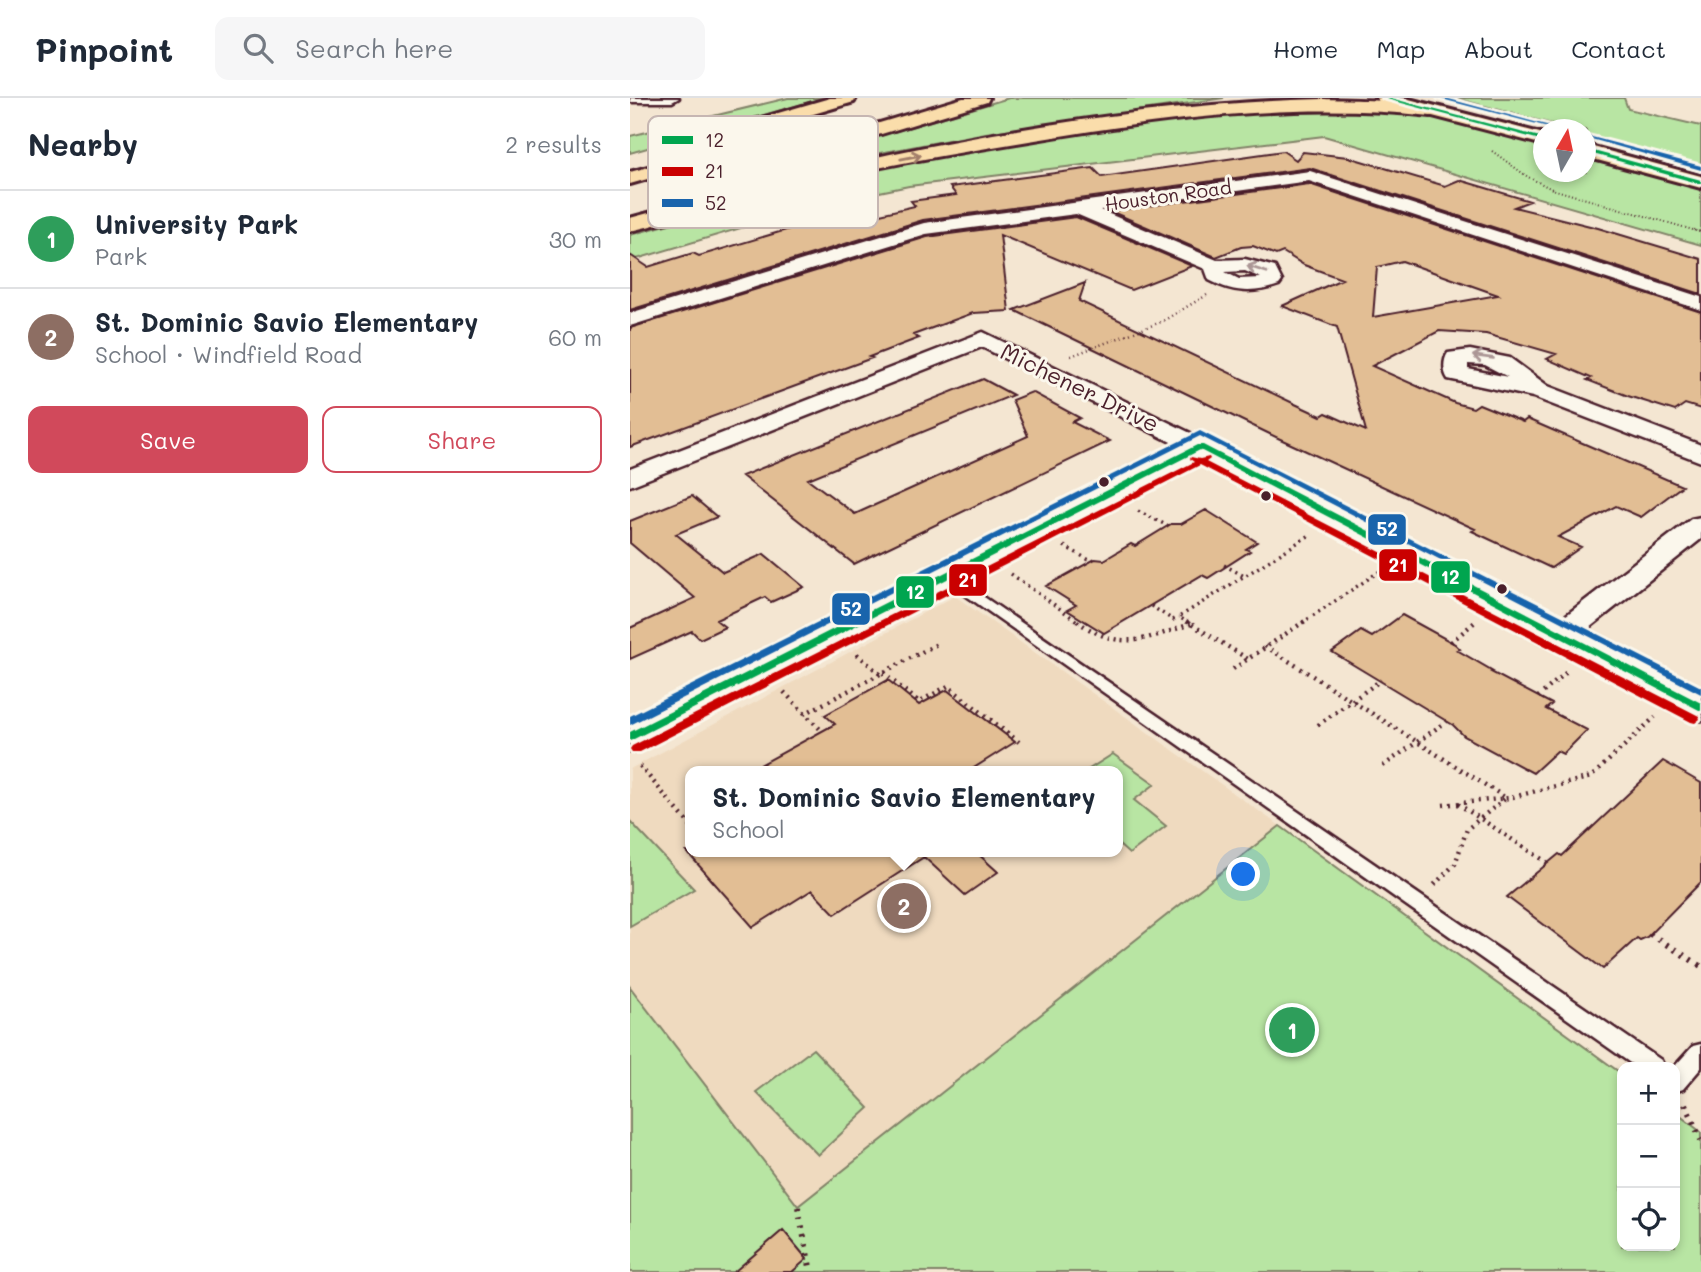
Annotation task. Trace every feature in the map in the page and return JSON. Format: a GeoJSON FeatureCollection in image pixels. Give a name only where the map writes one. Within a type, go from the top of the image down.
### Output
{"type":"FeatureCollection","features":[{"type":"Feature","properties":{"kind":"main road"},"geometry":{"type":"LineString","coordinates":[[788,116],[848,98]]}},
{"type":"Feature","properties":{"kind":"main road"},"geometry":{"type":"LineString","coordinates":[[878,129],[981,98]]}},
{"type":"Feature","properties":{"kind":"main road"},"geometry":{"type":"LineString","coordinates":[[878,164],[951,149],[1187,113],[1265,98]]}},
{"type":"Feature","properties":{"kind":"main road"},"geometry":{"type":"LineString","coordinates":[[1385,98],[1436,103],[1533,126]]}},
{"type":"Feature","properties":{"kind":"main road"},"geometry":{"type":"LineString","coordinates":[[1187,113],[1334,101],[1436,103],[1533,136]]}},
{"type":"Feature","properties":{"kind":"main road"},"geometry":{"type":"LineString","coordinates":[[852,116],[863,113]]}},
{"type":"Feature","properties":{"kind":"main road"},"geometry":{"type":"LineString","coordinates":[[1596,142],[1701,168]]}},
{"type":"Feature","properties":{"kind":"main road"},"geometry":{"type":"LineString","coordinates":[[1596,154],[1701,182]]}},
{"type":"Feature","properties":{"kind":"main road"},"geometry":{"type":"LineString","coordinates":[[630,163],[648,158]]}},
{"type":"Feature","properties":{"kind":"main road"},"geometry":{"type":"LineString","coordinates":[[630,178],[648,173]]}},
{"type":"Feature","properties":{"kind":"main road"},"geometry":{"type":"LineString","coordinates":[[630,225],[648,220]]}},
{"type":"Feature","properties":{"kind":"street"},"geometry":{"type":"LineString","coordinates":[[631,98],[672,98]]}},
{"type":"Feature","properties":{"kind":"street","name":"Houston Road"},"geometry":{"type":"LineString","coordinates":[[630,320],[888,238],[925,229],[1310,176],[1701,304]]}},
{"type":"Feature","properties":{"kind":"street"},"geometry":{"type":"LineString","coordinates":[[1079,208],[1214,266],[1245,265],[1268,271],[1272,281],[1256,287],[1231,285],[1216,276],[1214,266]]}},
{"type":"Feature","properties":{"kind":"street","name":"Michener Drive"},"geometry":{"type":"LineString","coordinates":[[630,478],[983,339],[1337,517],[1690,701]]}},
{"type":"Feature","properties":{"kind":"street"},"geometry":{"type":"LineString","coordinates":[[1540,391],[1701,454]]}},
{"type":"Feature","properties":{"kind":"street"},"geometry":{"type":"LineString","coordinates":[[634,750],[762,669],[1200,447]]}},
{"type":"Feature","properties":{"kind":"street"},"geometry":{"type":"LineString","coordinates":[[1563,633],[1701,525]]}},
{"type":"Feature","properties":{"kind":"lane"},"geometry":{"type":"LineString","coordinates":[[946,575],[1646,1062]]}},
{"type":"Feature","properties":{"kind":"lane"},"geometry":{"type":"LineString","coordinates":[[1680,1078],[1701,1053]]}},
{"type":"Feature","properties":{"kind":"path"},"geometry":{"type":"LineString","coordinates":[[1492,150],[1528,177],[1552,189],[1701,232]]}},
{"type":"Feature","properties":{"kind":"path"},"geometry":{"type":"LineString","coordinates":[[1041,368],[1161,322],[1231,285]]}},
{"type":"Feature","properties":{"kind":"path"},"geometry":{"type":"LineString","coordinates":[[1151,606],[1173,620],[1337,517]]}},
{"type":"Feature","properties":{"kind":"path"},"geometry":{"type":"LineString","coordinates":[[1233,669],[1407,553]]}},
{"type":"Feature","properties":{"kind":"path"},"geometry":{"type":"LineString","coordinates":[[985,555],[1092,632],[1130,643],[1191,624]]}},
{"type":"Feature","properties":{"kind":"path"},"geometry":{"type":"LineString","coordinates":[[1224,565],[1244,576]]}},
{"type":"Feature","properties":{"kind":"path"},"geometry":{"type":"LineString","coordinates":[[1179,617],[1248,659]]}},
{"type":"Feature","properties":{"kind":"path"},"geometry":{"type":"LineString","coordinates":[[804,714],[939,643]]}},
{"type":"Feature","properties":{"kind":"path"},"geometry":{"type":"LineString","coordinates":[[1265,646],[1506,798]]}},
{"type":"Feature","properties":{"kind":"path"},"geometry":{"type":"LineString","coordinates":[[762,669],[822,731]]}},
{"type":"Feature","properties":{"kind":"path"},"geometry":{"type":"LineString","coordinates":[[883,673],[919,702],[948,686],[1019,742]]}},
{"type":"Feature","properties":{"kind":"path"},"geometry":{"type":"LineString","coordinates":[[1318,724],[1381,680]]}},
{"type":"Feature","properties":{"kind":"path"},"geometry":{"type":"LineString","coordinates":[[1443,805],[1506,798],[1591,777],[1690,701]]}},
{"type":"Feature","properties":{"kind":"path"},"geometry":{"type":"LineString","coordinates":[[1383,766],[1447,721]]}},
{"type":"Feature","properties":{"kind":"path"},"geometry":{"type":"LineString","coordinates":[[634,750],[685,818]]}},
{"type":"Feature","properties":{"kind":"path"},"geometry":{"type":"LineString","coordinates":[[1416,902],[1455,864],[1467,829],[1482,820],[1506,798]]}},
{"type":"Feature","properties":{"kind":"path"},"geometry":{"type":"LineString","coordinates":[[1457,803],[1548,863]]}},
{"type":"Feature","properties":{"kind":"path"},"geometry":{"type":"LineString","coordinates":[[1650,934],[1701,966]]}},
{"type":"Feature","properties":{"kind":"path"},"geometry":{"type":"LineString","coordinates":[[1680,1092],[1701,1140]]}},
{"type":"Feature","properties":{"kind":"path"},"geometry":{"type":"LineString","coordinates":[[798,1207],[811,1272]]}},
{"type":"Feature","properties":{"kind":"shaded area"},"geometry":{"type":"Polygon","coordinates":[[[955,596],[1280,826],[798,1207],[630,987],[630,769],[955,596]]]}},
{"type":"Feature","properties":{"kind":"green space"},"geometry":{"type":"Polygon","coordinates":[[[788,98],[824,98],[761,116],[713,116],[788,98]]]}},
{"type":"Feature","properties":{"kind":"green space"},"geometry":{"type":"Polygon","coordinates":[[[1009,98],[1224,98],[986,133],[878,153],[878,136],[1009,98]]]}},
{"type":"Feature","properties":{"kind":"green space"},"geometry":{"type":"Polygon","coordinates":[[[1455,98],[1624,98],[1628,109],[1701,126],[1701,165],[1596,137],[1596,119],[1534,119],[1455,98]]]}},
{"type":"Feature","properties":{"kind":"green space"},"geometry":{"type":"Polygon","coordinates":[[[1316,105],[1440,116],[1533,142],[1533,182],[1596,182],[1596,159],[1701,188],[1701,245],[1324,136],[909,186],[878,192],[878,169],[1000,144],[1105,127],[1316,105]]]}},
{"type":"Feature","properties":{"kind":"green space"},"geometry":{"type":"Polygon","coordinates":[[[648,132],[648,148],[630,153],[630,136],[648,132]]]}},
{"type":"Feature","properties":{"kind":"green space"},"geometry":{"type":"Polygon","coordinates":[[[655,228],[741,228],[630,261],[630,235],[655,228]]]}},
{"type":"Feature","properties":{"kind":"green space"},"geometry":{"type":"Polygon","coordinates":[[[1113,754],[1155,784],[1134,800],[1166,826],[1129,854],[1123,849],[1123,766],[1094,766],[1113,754]]]}},
{"type":"Feature","properties":{"kind":"green space"},"geometry":{"type":"Polygon","coordinates":[[[630,821],[694,889],[630,926],[630,821]]]}},
{"type":"Feature","properties":{"kind":"green space"},"geometry":{"type":"Polygon","coordinates":[[[1280,826],[1617,1070],[1617,1251],[1680,1251],[1680,1116],[1701,1132],[1701,1272],[630,1272],[630,987],[798,1206],[1280,826]]]}},
{"type":"Feature","properties":{"kind":"green space"},"geometry":{"type":"Polygon","coordinates":[[[813,1049],[869,1108],[818,1155],[756,1092],[813,1049]]]}},
{"type":"Feature","properties":{"kind":"building"},"geometry":{"type":"Polygon","coordinates":[[[1283,151],[1296,160],[1303,152],[1348,157],[1445,186],[1459,180],[1530,201],[1514,207],[1598,228],[1701,259],[1701,294],[1310,168],[923,220],[630,310],[630,255],[648,267],[693,253],[699,256],[793,228],[878,228],[878,214],[915,206],[911,201],[956,195],[950,187],[1093,168],[1102,177],[1283,151]]]}},
{"type":"Feature","properties":{"kind":"building"},"geometry":{"type":"Polygon","coordinates":[[[1309,184],[1701,312],[1701,409],[1685,404],[1675,411],[1628,396],[1587,380],[1591,378],[1547,359],[1556,354],[1486,334],[1439,331],[1372,366],[1455,403],[1473,408],[1479,404],[1523,422],[1527,419],[1682,486],[1641,517],[1616,506],[1558,537],[1581,547],[1551,568],[1472,531],[1475,529],[1278,438],[1014,310],[1085,283],[1079,301],[1321,416],[1326,413],[1366,431],[1337,327],[1282,306],[1342,279],[1304,265],[1283,252],[1276,255],[1253,246],[1241,247],[1216,257],[1110,211],[1309,184]],[[1402,261],[1377,267],[1373,317],[1498,295],[1402,261]]]}},
{"type":"Feature","properties":{"kind":"building"},"geometry":{"type":"Polygon","coordinates":[[[1076,217],[1192,266],[1131,290],[1000,235],[1009,311],[973,313],[913,335],[919,338],[869,357],[872,358],[630,447],[630,328],[927,237],[1076,217]]]}},
{"type":"Feature","properties":{"kind":"building"},"geometry":{"type":"Polygon","coordinates":[[[983,379],[1013,395],[808,479],[855,514],[1028,436],[1012,400],[1032,392],[1080,418],[1072,422],[1110,441],[854,564],[742,476],[983,379]]]}},
{"type":"Feature","properties":{"kind":"building"},"geometry":{"type":"Polygon","coordinates":[[[692,496],[717,517],[676,534],[723,572],[764,554],[804,587],[771,602],[765,597],[716,620],[725,627],[700,639],[692,631],[630,659],[630,628],[695,598],[630,543],[630,521],[692,496]]]}},
{"type":"Feature","properties":{"kind":"building"},"geometry":{"type":"Polygon","coordinates":[[[1206,510],[1257,542],[1246,549],[1250,551],[1208,578],[1202,575],[1104,633],[1067,610],[1076,605],[1046,586],[1095,559],[1104,560],[1131,544],[1135,546],[1171,524],[1181,524],[1206,510]]]}},
{"type":"Feature","properties":{"kind":"building"},"geometry":{"type":"Polygon","coordinates":[[[1402,615],[1455,644],[1460,649],[1457,650],[1493,671],[1491,672],[1552,704],[1546,709],[1587,730],[1563,754],[1557,751],[1533,773],[1464,736],[1453,725],[1332,652],[1361,631],[1372,637],[1402,615]]]}},
{"type":"Feature","properties":{"kind":"building"},"geometry":{"type":"Polygon","coordinates":[[[888,680],[919,705],[947,690],[1015,742],[977,766],[758,766],[835,724],[825,715],[888,680]]]}},
{"type":"Feature","properties":{"kind":"building"},"geometry":{"type":"Polygon","coordinates":[[[1663,761],[1701,783],[1701,882],[1647,937],[1640,940],[1637,938],[1603,969],[1507,897],[1559,854],[1562,856],[1663,761]]]}},
{"type":"Feature","properties":{"kind":"building"},"geometry":{"type":"Polygon","coordinates":[[[691,857],[924,857],[835,914],[812,890],[753,927],[691,857]]]}},
{"type":"Feature","properties":{"kind":"building"},"geometry":{"type":"Polygon","coordinates":[[[924,857],[982,857],[998,872],[965,895],[924,857]]]}},
{"type":"Feature","properties":{"kind":"building"},"geometry":{"type":"Polygon","coordinates":[[[783,1230],[807,1259],[792,1272],[734,1272],[783,1230]]]}},
{"type":"Feature","properties":{"kind":"transit line","name":"12"},"geometry":{"type":"LineString","coordinates":[[1385,98],[1533,137]]}},
{"type":"Feature","properties":{"kind":"transit line","name":"52"},"geometry":{"type":"LineString","coordinates":[[1440,98],[1533,122]]}},
{"type":"Feature","properties":{"kind":"transit line","name":"52"},"geometry":{"type":"LineString","coordinates":[[1596,139],[1701,168]]}},
{"type":"Feature","properties":{"kind":"transit line","name":"12"},"geometry":{"type":"LineString","coordinates":[[1596,154],[1701,182]]}},
{"type":"Feature","properties":{"kind":"transit line","name":"52"},"geometry":{"type":"LineString","coordinates":[[630,721],[1200,433],[1701,691]]}},
{"type":"Feature","properties":{"kind":"transit line","name":"12"},"geometry":{"type":"LineString","coordinates":[[1200,447],[1701,707]]}},
{"type":"Feature","properties":{"kind":"transit line","name":"12"},"geometry":{"type":"LineString","coordinates":[[630,737],[1200,447]]}},
{"type":"Feature","properties":{"kind":"transit line","name":"21"},"geometry":{"type":"LineString","coordinates":[[1194,459],[1695,719]]}},
{"type":"Feature","properties":{"kind":"transit line","name":"21"},"geometry":{"type":"LineString","coordinates":[[636,749],[1206,459]]}},
{"type":"Feature","properties":{"kind":"place","name":"St. Dominic Savio Elementary"},"geometry":{"type":"Point","coordinates":[904,906]}},
{"type":"Feature","properties":{"kind":"place","name":"University Park"},"geometry":{"type":"Point","coordinates":[1292,1030]}}]}
